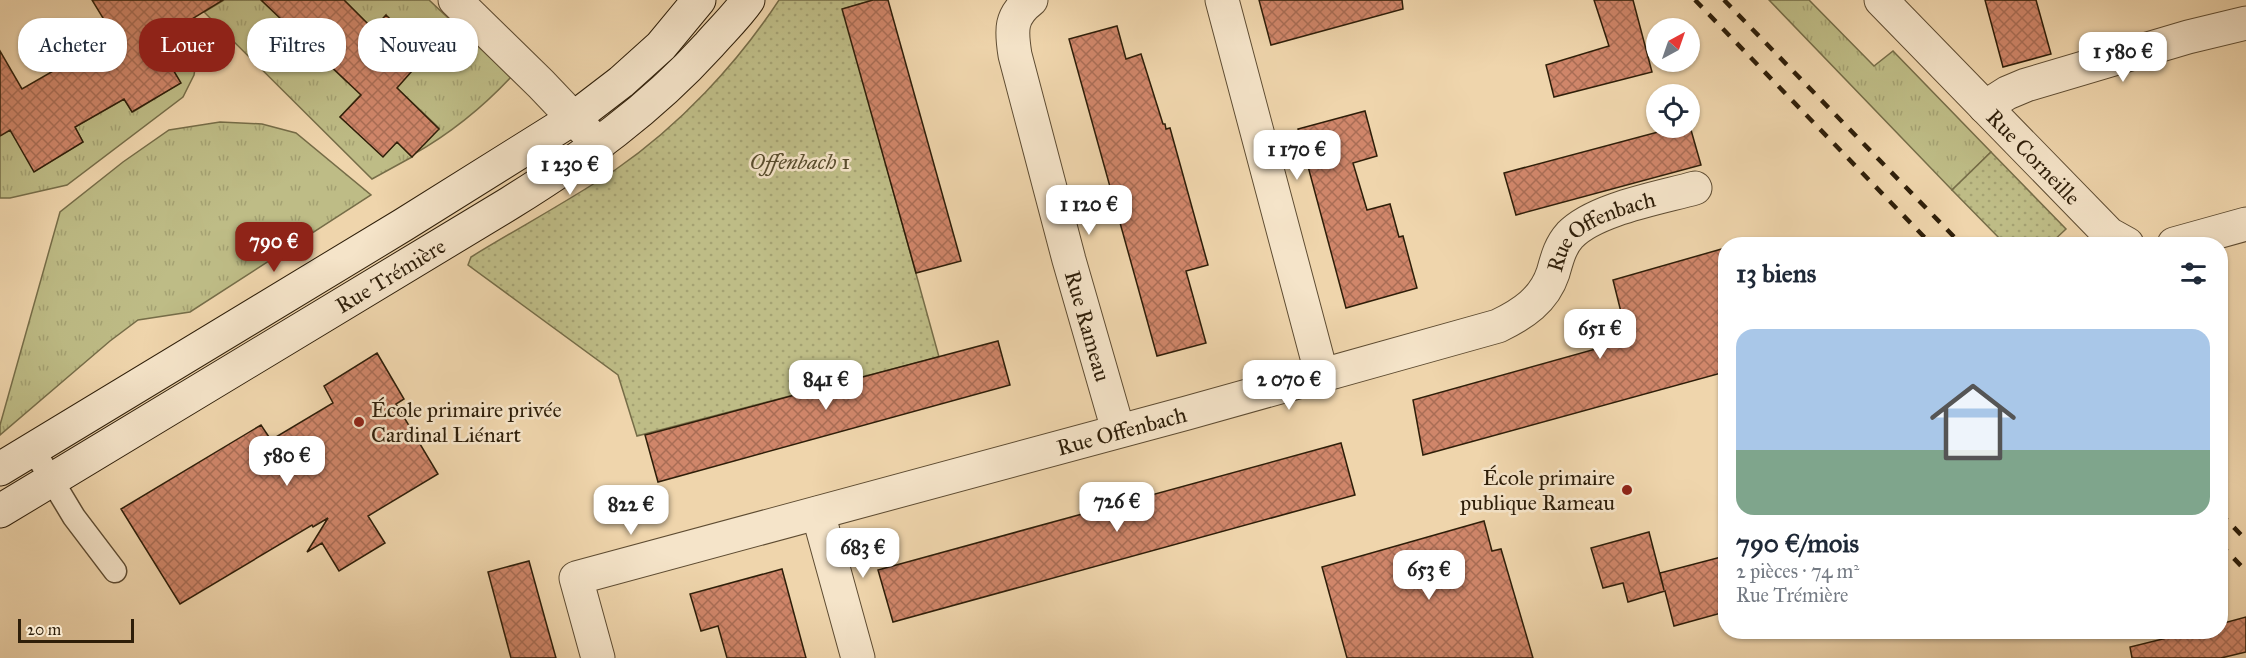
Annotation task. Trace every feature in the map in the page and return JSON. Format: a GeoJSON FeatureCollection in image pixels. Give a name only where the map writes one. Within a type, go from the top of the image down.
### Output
{"type":"FeatureCollection","features":[{"type":"Feature","properties":{"kind":"street"},"geometry":{"type":"LineString","coordinates":[[455,0],[599,145]]}},
{"type":"Feature","properties":{"kind":"street","name":"Rue Trémière"},"geometry":{"type":"LineString","coordinates":[[0,469],[574,118],[621,82],[661,46],[699,0]]}},
{"type":"Feature","properties":{"kind":"street","name":"Rue Trémière"},"geometry":{"type":"LineString","coordinates":[[0,511],[500,209],[599,145],[660,95],[697,58],[748,0]]}},
{"type":"Feature","properties":{"kind":"street"},"geometry":{"type":"LineString","coordinates":[[1222,0],[1322,376]]}},
{"type":"Feature","properties":{"kind":"street"},"geometry":{"type":"LineString","coordinates":[[1881,0],[1985,107]]}},
{"type":"Feature","properties":{"kind":"street","name":"Rue Rameau"},"geometry":{"type":"LineString","coordinates":[[1014,4],[1012,34],[1015,55],[1069,260],[1118,430]]}},
{"type":"Feature","properties":{"kind":"street","name":"Rue Corneille"},"geometry":{"type":"LineString","coordinates":[[2114,237],[2047,172],[1985,107],[2007,93],[2026,85],[2188,37],[2246,23]]}},
{"type":"Feature","properties":{"kind":"street","name":"Rue Offenbach"},"geometry":{"type":"LineString","coordinates":[[598,658],[576,578],[1322,376],[1498,326],[1532,306],[1543,294],[1552,276],[1560,249],[1581,225],[1600,215],[1695,188]]}},
{"type":"Feature","properties":{"kind":"street"},"geometry":{"type":"LineString","coordinates":[[2199,237],[2246,224]]}},
{"type":"Feature","properties":{"kind":"street"},"geometry":{"type":"LineString","coordinates":[[819,513],[858,658]]}},
{"type":"Feature","properties":{"kind":"lane"},"geometry":{"type":"LineString","coordinates":[[33,449],[74,517],[115,571]]}},
{"type":"Feature","properties":{"kind":"green space"},"geometry":{"type":"Polygon","coordinates":[[[224,0],[261,0],[280,18],[247,18],[247,55],[235,43],[235,18],[210,18],[204,12],[224,0]]]}},
{"type":"Feature","properties":{"kind":"green space"},"geometry":{"type":"Polygon","coordinates":[[[344,0],[429,0],[448,18],[386,18],[386,15],[383,18],[362,18],[344,0]]]}},
{"type":"Feature","properties":{"kind":"green space","name":"Offenbach 1"},"geometry":{"type":"Polygon","coordinates":[[[779,0],[873,0],[843,9],[939,357],[637,436],[618,375],[468,265],[471,257],[598,181],[662,134],[726,70],[779,0]]]}},
{"type":"Feature","properties":{"kind":"green space"},"geometry":{"type":"Polygon","coordinates":[[[1769,0],[1809,0],[1874,66],[1893,51],[1991,152],[1952,190],[1769,0]]]}},
{"type":"Feature","properties":{"kind":"green space"},"geometry":{"type":"Polygon","coordinates":[[[478,46],[511,77],[466,119],[414,154],[439,128],[397,88],[395,72],[478,72],[478,46]]]}},
{"type":"Feature","properties":{"kind":"green space"},"geometry":{"type":"Polygon","coordinates":[[[174,72],[194,72],[183,97],[67,185],[10,198],[0,198],[0,136],[10,130],[35,171],[83,142],[75,127],[124,99],[133,112],[180,83],[174,72]]]}},
{"type":"Feature","properties":{"kind":"green space"},"geometry":{"type":"Polygon","coordinates":[[[264,72],[337,72],[347,82],[366,89],[340,117],[383,156],[397,142],[412,157],[372,179],[264,72]]]}},
{"type":"Feature","properties":{"kind":"green space"},"geometry":{"type":"Polygon","coordinates":[[[220,122],[262,124],[296,133],[371,195],[190,312],[138,320],[0,435],[0,425],[60,212],[123,162],[169,130],[220,122]]]}},
{"type":"Feature","properties":{"kind":"green space"},"geometry":{"type":"Polygon","coordinates":[[[1991,152],[2066,229],[2057,237],[1998,237],[1952,190],[1991,152]]]}},
{"type":"Feature","properties":{"kind":"building"},"geometry":{"type":"Polygon","coordinates":[[[92,0],[223,0],[194,18],[139,18],[139,72],[174,72],[181,83],[132,112],[124,99],[75,127],[83,142],[34,172],[10,130],[0,136],[0,51],[22,89],[52,72],[127,72],[127,18],[103,18],[92,0]]]}},
{"type":"Feature","properties":{"kind":"building"},"geometry":{"type":"Polygon","coordinates":[[[261,0],[344,0],[362,18],[358,18],[358,72],[411,72],[397,88],[439,129],[412,157],[397,142],[383,157],[340,117],[361,95],[337,72],[346,72],[346,18],[280,18],[261,0]]]}},
{"type":"Feature","properties":{"kind":"building"},"geometry":{"type":"Polygon","coordinates":[[[873,0],[888,0],[961,261],[916,273],[842,9],[873,0]]]}},
{"type":"Feature","properties":{"kind":"building"},"geometry":{"type":"Polygon","coordinates":[[[1259,0],[1402,0],[1403,9],[1271,45],[1259,0]]]}},
{"type":"Feature","properties":{"kind":"building"},"geometry":{"type":"Polygon","coordinates":[[[1594,0],[1633,0],[1646,49],[1646,72],[1652,72],[1554,97],[1546,65],[1609,46],[1594,0]]]}},
{"type":"Feature","properties":{"kind":"building"},"geometry":{"type":"Polygon","coordinates":[[[1985,0],[2036,0],[2051,54],[2003,67],[1985,0]]]}},
{"type":"Feature","properties":{"kind":"building"},"geometry":{"type":"Polygon","coordinates":[[[1117,26],[1126,59],[1141,54],[1163,124],[1166,129],[1170,128],[1208,265],[1186,271],[1206,343],[1157,356],[1069,39],[1117,26]]]}},
{"type":"Feature","properties":{"kind":"building"},"geometry":{"type":"Polygon","coordinates":[[[1365,111],[1377,156],[1353,163],[1367,210],[1390,204],[1399,237],[1403,236],[1417,288],[1346,308],[1298,129],[1365,111]]]}},
{"type":"Feature","properties":{"kind":"building"},"geometry":{"type":"Polygon","coordinates":[[[1646,135],[1646,138],[1693,138],[1701,165],[1516,215],[1504,173],[1646,135]]]}},
{"type":"Feature","properties":{"kind":"building"},"geometry":{"type":"Polygon","coordinates":[[[1718,250],[1718,374],[1423,455],[1413,400],[1628,340],[1613,280],[1718,250]]]}},
{"type":"Feature","properties":{"kind":"building"},"geometry":{"type":"Polygon","coordinates":[[[998,341],[1010,385],[658,482],[645,435],[998,341]]]}},
{"type":"Feature","properties":{"kind":"building"},"geometry":{"type":"Polygon","coordinates":[[[377,353],[404,399],[396,404],[438,474],[368,516],[385,543],[339,571],[322,543],[307,552],[328,518],[313,527],[312,525],[180,604],[121,509],[261,425],[271,440],[333,403],[324,386],[377,353]]]}},
{"type":"Feature","properties":{"kind":"building"},"geometry":{"type":"Polygon","coordinates":[[[1341,443],[1355,495],[893,622],[878,570],[1341,443]]]}},
{"type":"Feature","properties":{"kind":"building"},"geometry":{"type":"Polygon","coordinates":[[[1484,521],[1492,551],[1501,549],[1533,658],[1347,658],[1322,567],[1484,521]]]}},
{"type":"Feature","properties":{"kind":"building"},"geometry":{"type":"Polygon","coordinates":[[[1649,532],[1664,590],[1660,573],[1718,558],[1718,614],[1674,626],[1665,591],[1628,602],[1623,583],[1603,588],[1591,548],[1649,532]]]}},
{"type":"Feature","properties":{"kind":"building"},"geometry":{"type":"Polygon","coordinates":[[[529,561],[556,658],[511,658],[488,572],[529,561]]]}},
{"type":"Feature","properties":{"kind":"building"},"geometry":{"type":"Polygon","coordinates":[[[782,569],[806,658],[727,658],[718,626],[701,631],[690,594],[782,569]]]}},
{"type":"Feature","properties":{"kind":"building"},"geometry":{"type":"Polygon","coordinates":[[[2246,617],[2246,652],[2221,658],[2132,658],[2130,647],[2163,639],[2228,639],[2228,622],[2246,617]]]}},
{"type":"Feature","properties":{"kind":"railway"},"geometry":{"type":"LineString","coordinates":[[1695,0],[1924,237]]}},
{"type":"Feature","properties":{"kind":"railway"},"geometry":{"type":"LineString","coordinates":[[1724,0],[1954,237]]}},
{"type":"Feature","properties":{"kind":"railway"},"geometry":{"type":"LineString","coordinates":[[2228,521],[2246,540]]}},
{"type":"Feature","properties":{"kind":"railway"},"geometry":{"type":"LineString","coordinates":[[2228,552],[2246,571]]}},
{"type":"Feature","properties":{"kind":"place","name":"École primaire privée Cardinal Liénart"},"geometry":{"type":"Point","coordinates":[359,422]}},
{"type":"Feature","properties":{"kind":"place","name":"École primaire publique Rameau"},"geometry":{"type":"Point","coordinates":[1627,490]}}]}
